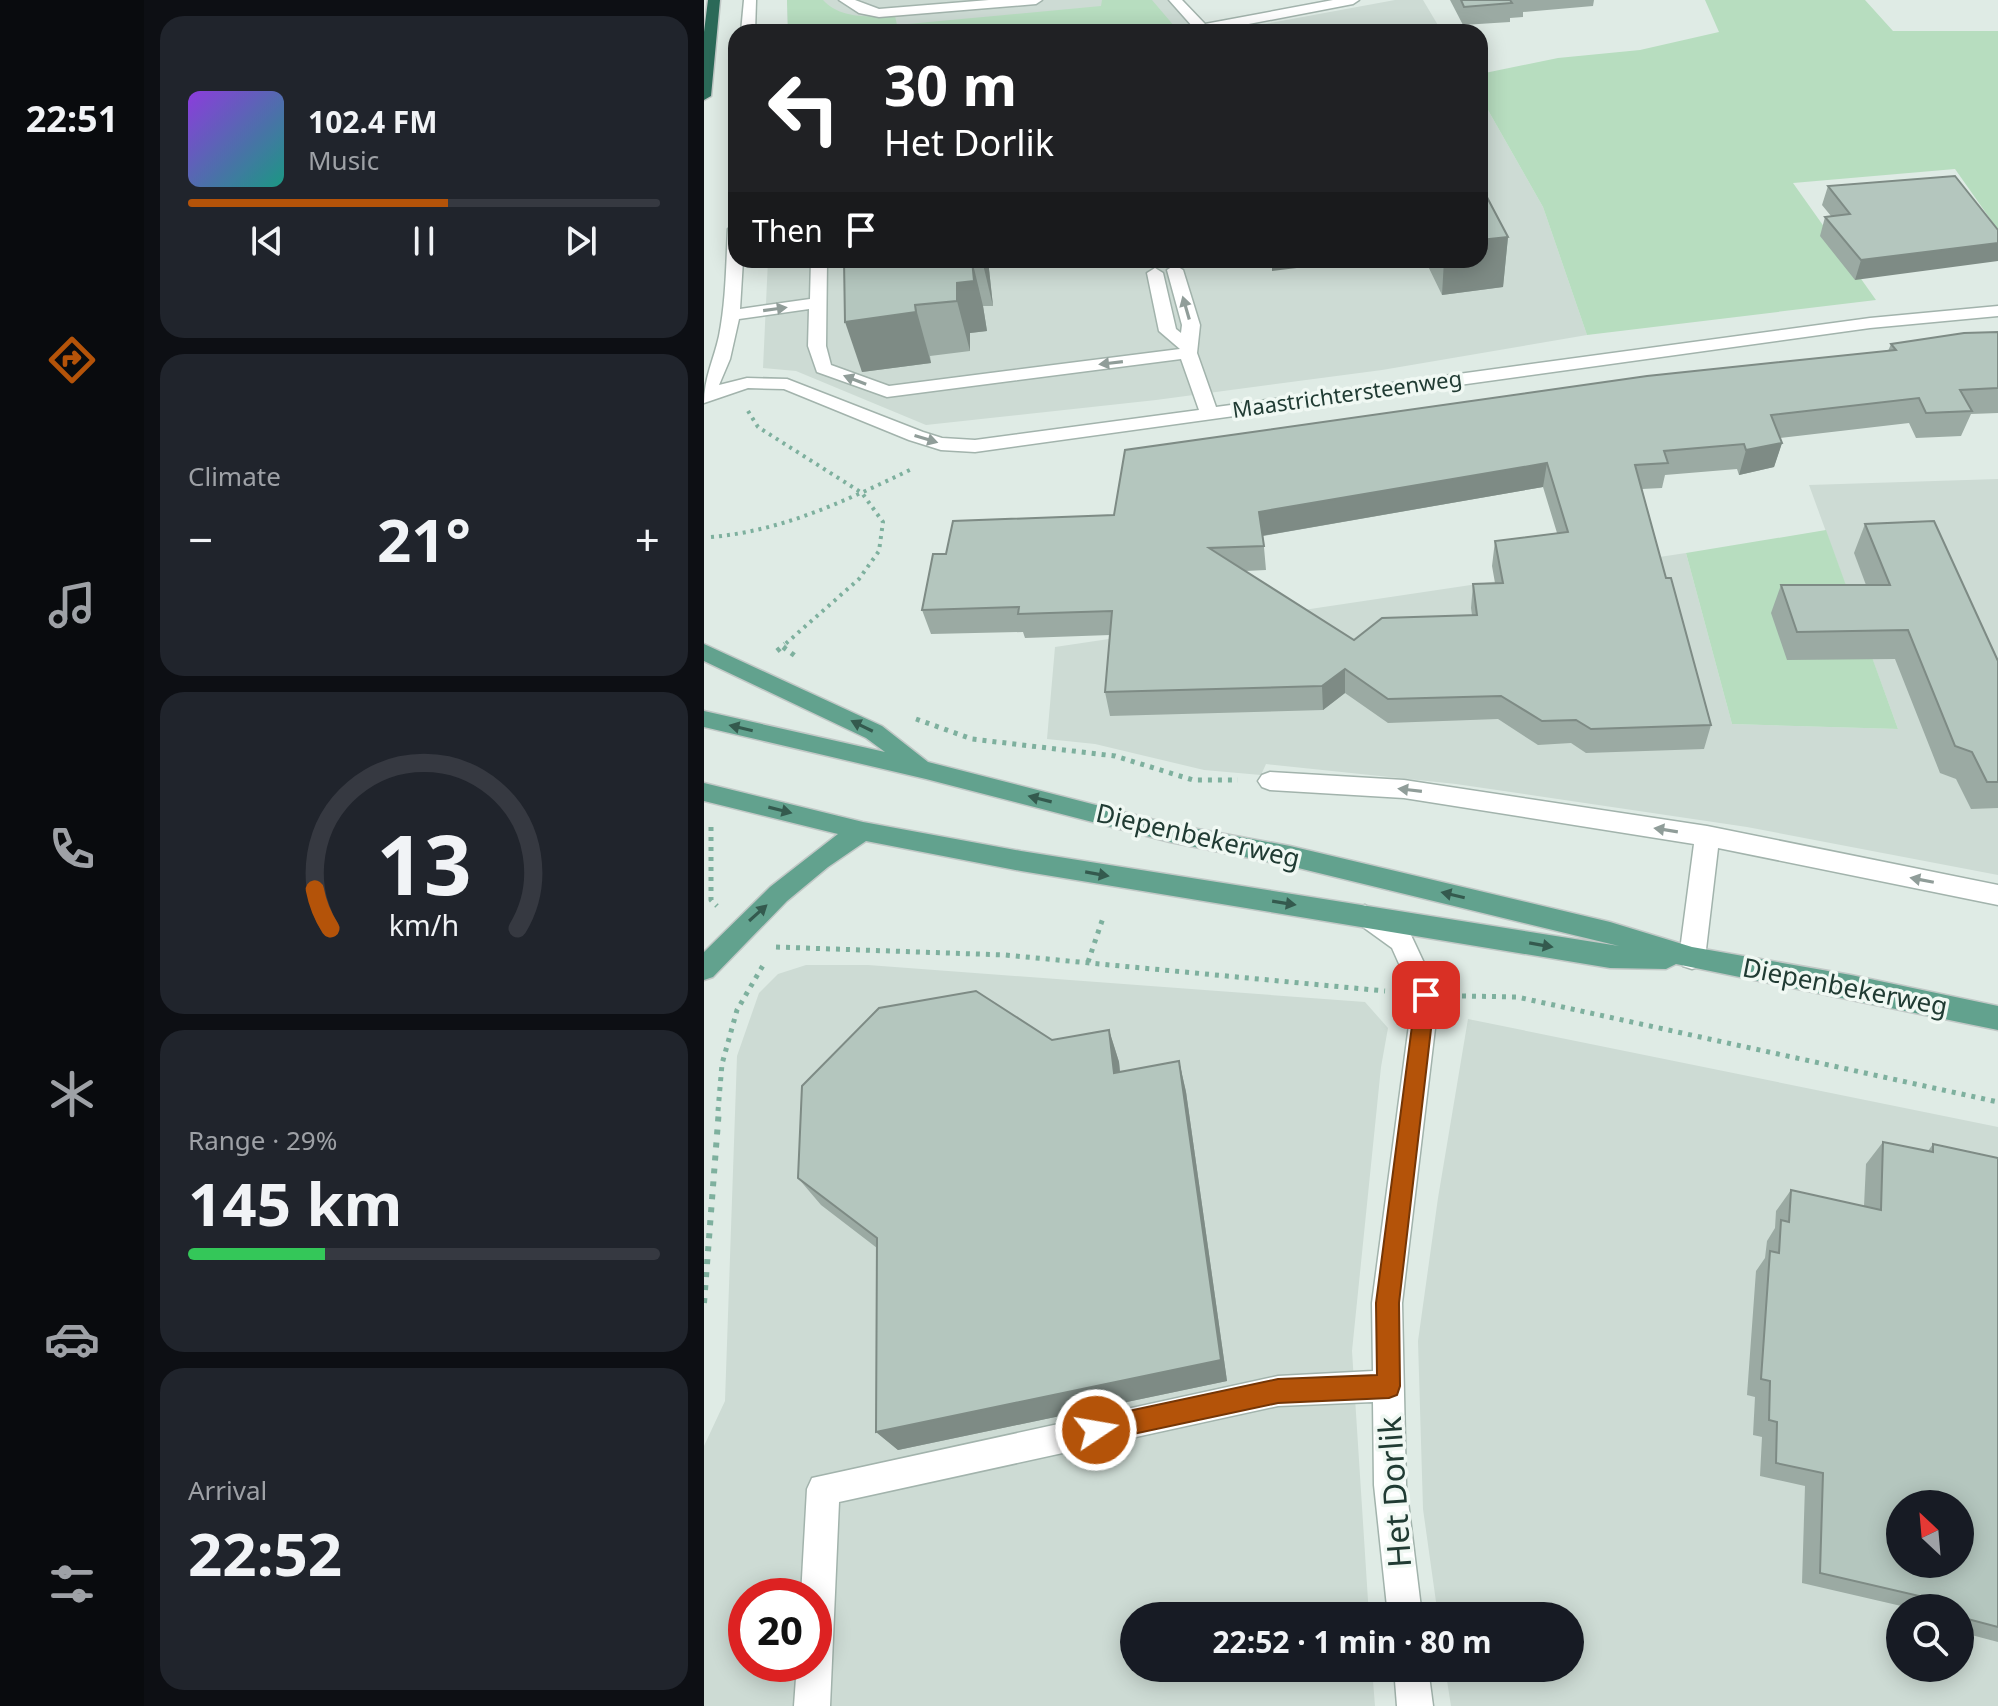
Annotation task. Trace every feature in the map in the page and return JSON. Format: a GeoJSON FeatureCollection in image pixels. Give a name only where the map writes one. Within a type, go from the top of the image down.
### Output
{"type":"FeatureCollection","features":[{"type":"Feature","properties":{"kind":"highway"},"geometry":{"type":"LineString","coordinates":[[704,96],[714,0]]}},
{"type":"Feature","properties":{"kind":"main road"},"geometry":{"type":"LineString","coordinates":[[704,652],[874,732],[926,770]]}},
{"type":"Feature","properties":{"kind":"main road","name":"Diepenbekerweg"},"geometry":{"type":"LineString","coordinates":[[704,719],[926,770],[1170,833],[1290,856],[1595,929],[1692,958],[1851,986],[1998,1018]]}},
{"type":"Feature","properties":{"kind":"main road","name":"Diepenbekerweg"},"geometry":{"type":"LineString","coordinates":[[704,792],[863,831],[1068,869],[1610,957],[1692,958]]}},
{"type":"Feature","properties":{"kind":"main road"},"geometry":{"type":"LineString","coordinates":[[704,969],[765,908],[840,844],[863,831]]}},
{"type":"Feature","properties":{"kind":"street"},"geometry":{"type":"LineString","coordinates":[[748,24],[750,0]]}},
{"type":"Feature","properties":{"kind":"street"},"geometry":{"type":"LineString","coordinates":[[845,0],[864,10],[879,13],[1036,0]]}},
{"type":"Feature","properties":{"kind":"street"},"geometry":{"type":"LineString","coordinates":[[1165,0],[1181,24]]}},
{"type":"Feature","properties":{"kind":"street"},"geometry":{"type":"LineString","coordinates":[[1175,0],[1197,24]]}},
{"type":"Feature","properties":{"kind":"street"},"geometry":{"type":"LineString","coordinates":[[1228,24],[1353,0]]}},
{"type":"Feature","properties":{"kind":"street"},"geometry":{"type":"LineString","coordinates":[[705,396],[726,341],[734,268]]}},
{"type":"Feature","properties":{"kind":"street"},"geometry":{"type":"LineString","coordinates":[[819,268],[817,346],[823,368],[887,392],[1188,349]]}},
{"type":"Feature","properties":{"kind":"street"},"geometry":{"type":"LineString","coordinates":[[1175,270],[1191,325],[1188,349],[1209,413]]}},
{"type":"Feature","properties":{"kind":"street"},"geometry":{"type":"LineString","coordinates":[[1155,273],[1168,331],[1188,349]]}},
{"type":"Feature","properties":{"kind":"street"},"geometry":{"type":"LineString","coordinates":[[731,315],[818,303]]}},
{"type":"Feature","properties":{"kind":"street","name":"Maastrichtersteenweg"},"geometry":{"type":"LineString","coordinates":[[705,396],[747,383],[787,384],[916,436],[941,444],[975,446],[1854,325],[1998,311]]}},
{"type":"Feature","properties":{"kind":"street"},"geometry":{"type":"LineString","coordinates":[[1270,781],[1404,789],[1707,836],[1998,895]]}},
{"type":"Feature","properties":{"kind":"street"},"geometry":{"type":"LineString","coordinates":[[1692,958],[1707,836]]}},
{"type":"Feature","properties":{"kind":"street","name":"Het Dorlik"},"geometry":{"type":"LineString","coordinates":[[1365,915],[1401,941],[1426,995],[1387,1303],[1390,1485],[1403,1602]]}},
{"type":"Feature","properties":{"kind":"street"},"geometry":{"type":"LineString","coordinates":[[818,1578],[823,1489],[1278,1391],[1389,1386]]}},
{"type":"Feature","properties":{"kind":"street"},"geometry":{"type":"LineString","coordinates":[[812,1706],[813,1682]]}},
{"type":"Feature","properties":{"kind":"street"},"geometry":{"type":"LineString","coordinates":[[1412,1682],[1415,1706]]}},
{"type":"Feature","properties":{"kind":"path"},"geometry":{"type":"LineString","coordinates":[[711,537],[764,528],[862,493],[915,468]]}},
{"type":"Feature","properties":{"kind":"path"},"geometry":{"type":"LineString","coordinates":[[783,647],[804,662]]}},
{"type":"Feature","properties":{"kind":"path"},"geometry":{"type":"LineString","coordinates":[[905,716],[972,739],[1115,756],[1193,780],[1270,781]]}},
{"type":"Feature","properties":{"kind":"path"},"geometry":{"type":"LineString","coordinates":[[1088,962],[1104,915]]}},
{"type":"Feature","properties":{"kind":"path"},"geometry":{"type":"LineString","coordinates":[[704,1303],[722,1064],[737,1010],[774,947]]}},
{"type":"Feature","properties":{"kind":"shaded area"},"geometry":{"type":"Polygon","coordinates":[[[787,0],[1181,0],[1200,22],[1189,24],[788,24],[787,0]]]}},
{"type":"Feature","properties":{"kind":"shaded area"},"geometry":{"type":"Polygon","coordinates":[[[1395,0],[1423,0],[1437,24],[1265,24],[1395,0]]]}},
{"type":"Feature","properties":{"kind":"shaded area"},"geometry":{"type":"Polygon","coordinates":[[[1488,110],[1543,207],[1587,335],[1382,370],[1156,400],[926,425],[796,371],[763,368],[768,268],[1488,268],[1488,110]]]}},
{"type":"Feature","properties":{"kind":"shaded area"},"geometry":{"type":"Polygon","coordinates":[[[1998,479],[1998,875],[1747,827],[1456,784],[1266,764],[1261,775],[1204,770],[1095,744],[1047,739],[1055,647],[1686,553],[1732,724],[1898,729],[1809,485],[1998,479]]]}},
{"type":"Feature","properties":{"kind":"shaded area"},"geometry":{"type":"Polygon","coordinates":[[[806,965],[868,965],[1365,1002],[1388,1028],[1381,1067],[1352,1351],[1368,1602],[1120,1602],[1120,1682],[1373,1682],[1375,1706],[704,1706],[704,1446],[725,1401],[737,1056],[759,993],[778,974],[806,965]]]}},
{"type":"Feature","properties":{"kind":"shaded area"},"geometry":{"type":"Polygon","coordinates":[[[1468,1019],[1998,1127],[1998,1706],[1451,1706],[1447,1682],[1584,1682],[1584,1602],[1436,1602],[1423,1509],[1418,1341],[1468,1019]]]}},
{"type":"Feature","properties":{"kind":"green space"},"geometry":{"type":"Polygon","coordinates":[[[787,0],[823,0],[847,14],[895,16],[897,24],[788,24],[787,0]]]}},
{"type":"Feature","properties":{"kind":"green space"},"geometry":{"type":"Polygon","coordinates":[[[1102,0],[1152,0],[1172,24],[908,24],[1101,6],[1102,0]]]}},
{"type":"Feature","properties":{"kind":"green space"},"geometry":{"type":"Polygon","coordinates":[[[1705,0],[1865,0],[1893,31],[1998,31],[1998,230],[1955,169],[1793,183],[1876,300],[1587,335],[1543,207],[1488,110],[1488,72],[1558,58],[1640,50],[1719,32],[1705,0]]]}},
{"type":"Feature","properties":{"kind":"green space"},"geometry":{"type":"Polygon","coordinates":[[[1826,530],[1898,729],[1732,724],[1686,553],[1826,530]]]}},
{"type":"Feature","properties":{"kind":"building"},"geometry":{"type":"Polygon","coordinates":[[[1461,0],[1510,0],[1512,3],[1464,7],[1461,0]]]}},
{"type":"Feature","properties":{"kind":"building"},"geometry":{"type":"Polygon","coordinates":[[[1955,176],[1998,230],[1998,243],[1861,260],[1825,217],[1850,214],[1828,186],[1955,176]]]}},
{"type":"Feature","properties":{"kind":"building"},"geometry":{"type":"Polygon","coordinates":[[[1488,199],[1508,237],[1488,239],[1488,199]]]}},
{"type":"Feature","properties":{"kind":"building"},"geometry":{"type":"Polygon","coordinates":[[[844,268],[973,268],[974,281],[957,283],[957,301],[915,305],[916,312],[845,322],[844,268]]]}},
{"type":"Feature","properties":{"kind":"building"},"geometry":{"type":"Polygon","coordinates":[[[1998,332],[1998,388],[1960,390],[1972,411],[1926,413],[1919,398],[1771,415],[1782,443],[1746,450],[1744,444],[1664,451],[1668,463],[1635,465],[1666,578],[1671,578],[1711,725],[1591,729],[1576,720],[1542,721],[1501,696],[1388,699],[1345,669],[1322,686],[1105,692],[1112,611],[1018,614],[1019,607],[922,610],[933,554],[946,554],[953,521],[1114,515],[1125,450],[1647,376],[1896,350],[1891,344],[1964,333],[1998,332]],[[1547,463],[1259,512],[1264,546],[1209,548],[1354,640],[1382,618],[1477,615],[1473,584],[1503,583],[1495,541],[1568,532],[1547,463]]]}},
{"type":"Feature","properties":{"kind":"building"},"geometry":{"type":"Polygon","coordinates":[[[1934,521],[1998,661],[1998,782],[1987,782],[1972,752],[1955,746],[1908,630],[1797,632],[1781,585],[1890,585],[1865,524],[1934,521]]]}},
{"type":"Feature","properties":{"kind":"building"},"geometry":{"type":"Polygon","coordinates":[[[976,991],[1052,1040],[1109,1030],[1114,1073],[1179,1061],[1221,1360],[876,1432],[877,1238],[798,1178],[802,1086],[879,1008],[976,991]]]}},
{"type":"Feature","properties":{"kind":"building"},"geometry":{"type":"Polygon","coordinates":[[[1883,1142],[1933,1152],[1933,1144],[1998,1158],[1998,1627],[1974,1621],[1974,1594],[1911,1594],[1820,1573],[1823,1473],[1776,1463],[1777,1422],[1769,1420],[1770,1381],[1761,1379],[1770,1251],[1779,1253],[1781,1220],[1789,1222],[1791,1190],[1881,1210],[1883,1142]]]}},
{"type":"Feature","properties":{"kind":"route"},"geometry":{"type":"LineString","coordinates":[[1096,1430],[1278,1391],[1389,1386],[1387,1303],[1426,995]]}}]}
